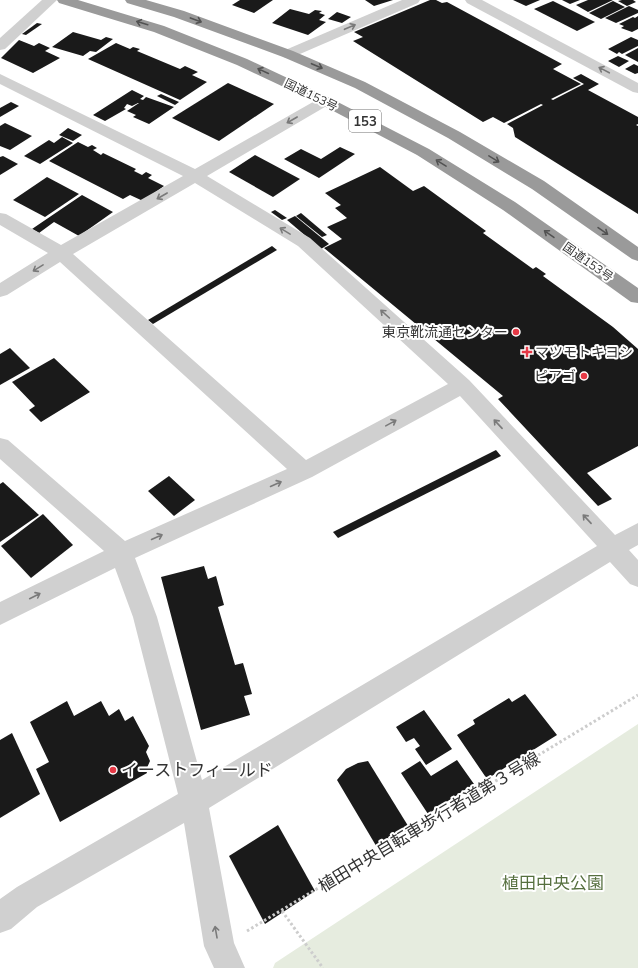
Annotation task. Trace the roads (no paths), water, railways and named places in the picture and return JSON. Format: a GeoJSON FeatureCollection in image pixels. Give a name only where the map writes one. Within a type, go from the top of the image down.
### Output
{"type":"FeatureCollection","features":[{"type":"Feature","properties":{"kind":"highway","name":"国道153号"},"geometry":{"type":"LineString","coordinates":[[64,0],[159,29],[242,62],[325,101],[423,152],[502,201],[638,297]]}},
{"type":"Feature","properties":{"kind":"highway","name":"国道153号"},"geometry":{"type":"LineString","coordinates":[[132,0],[179,14],[288,54],[360,85],[454,135],[538,185],[638,255]]}},
{"type":"Feature","properties":{"kind":"street"},"geometry":{"type":"LineString","coordinates":[[0,46],[50,0]]}},
{"type":"Feature","properties":{"kind":"street"},"geometry":{"type":"LineString","coordinates":[[288,54],[413,0]]}},
{"type":"Feature","properties":{"kind":"street"},"geometry":{"type":"LineString","coordinates":[[472,0],[638,89]]}},
{"type":"Feature","properties":{"kind":"street"},"geometry":{"type":"LineString","coordinates":[[0,78],[196,176],[304,242],[462,384],[638,577]]}},
{"type":"Feature","properties":{"kind":"street"},"geometry":{"type":"LineString","coordinates":[[0,291],[61,253],[325,101]]}},
{"type":"Feature","properties":{"kind":"street"},"geometry":{"type":"LineString","coordinates":[[0,218],[61,253],[304,471]]}},
{"type":"Feature","properties":{"kind":"street"},"geometry":{"type":"LineString","coordinates":[[0,614],[122,553],[304,471],[462,384]]}},
{"type":"Feature","properties":{"kind":"street"},"geometry":{"type":"LineString","coordinates":[[0,446],[122,553],[145,617],[194,801],[224,957]]}},
{"type":"Feature","properties":{"kind":"street"},"geometry":{"type":"LineString","coordinates":[[0,918],[27,897],[194,801],[638,533]]}},
{"type":"Feature","properties":{"kind":"place","name":"東京靴流通センター"},"geometry":{"type":"Point","coordinates":[516,332]}},
{"type":"Feature","properties":{"kind":"place","name":"マツモトキヨシ"},"geometry":{"type":"Point","coordinates":[527,352]}},
{"type":"Feature","properties":{"kind":"place","name":"ピアゴ"},"geometry":{"type":"Point","coordinates":[584,376]}},
{"type":"Feature","properties":{"kind":"place","name":"イーストフィールド"},"geometry":{"type":"Point","coordinates":[113,770]}},
{"type":"Feature","properties":{"kind":"park label","name":"植田中央公園"},"geometry":{"type":"Point","coordinates":[553,883]}}]}
